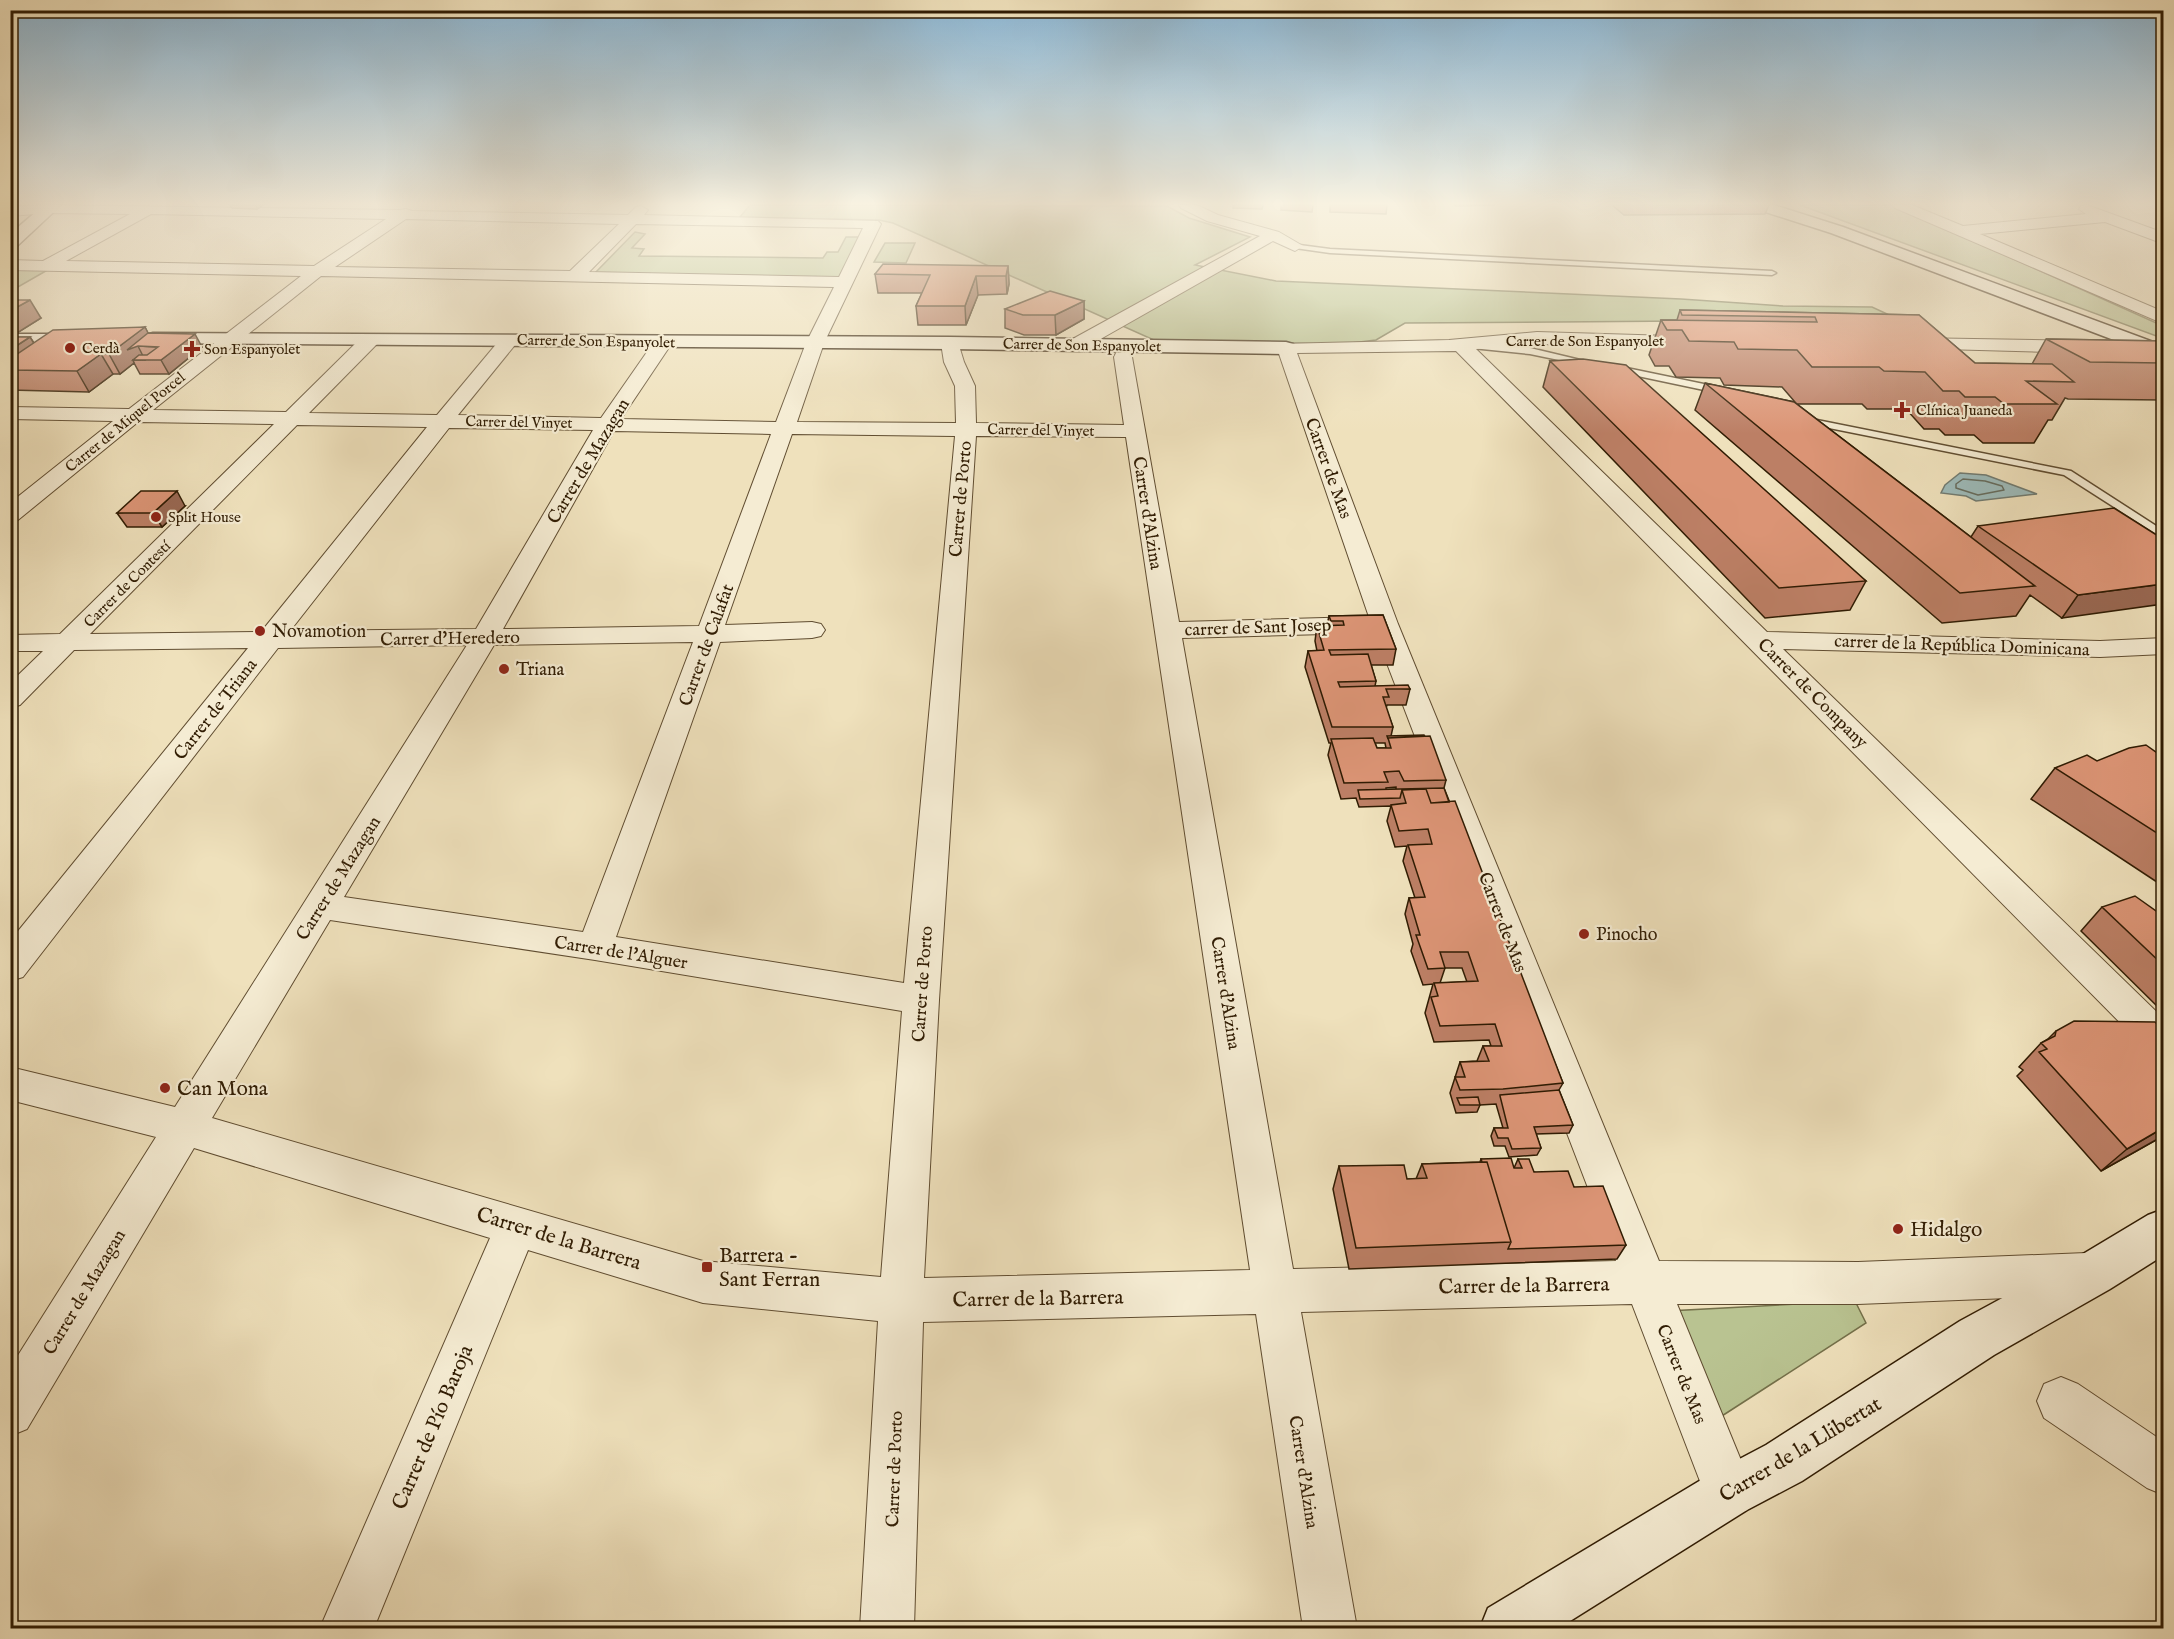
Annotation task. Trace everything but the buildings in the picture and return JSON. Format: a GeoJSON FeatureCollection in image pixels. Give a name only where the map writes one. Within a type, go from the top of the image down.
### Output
{"type":"FeatureCollection","features":[{"type":"Feature","properties":{"kind":"street","name":"Carrer de Miquel Porcel"},"geometry":{"type":"LineString","coordinates":[[10,515],[132,415],[304,281]]}},
{"type":"Feature","properties":{"kind":"street"},"geometry":{"type":"LineString","coordinates":[[822,281],[845,282]]}},
{"type":"Feature","properties":{"kind":"street"},"geometry":{"type":"LineString","coordinates":[[1076,345],[1190,281]]}},
{"type":"Feature","properties":{"kind":"street"},"geometry":{"type":"LineString","coordinates":[[1977,281],[2160,349]]}},
{"type":"Feature","properties":{"kind":"street"},"geometry":{"type":"LineString","coordinates":[[2075,281],[2163,319]]}},
{"type":"Feature","properties":{"kind":"street","name":"Carrer de Calafat"},"geometry":{"type":"LineString","coordinates":[[595,947],[786,428],[815,343],[845,282]]}},
{"type":"Feature","properties":{"kind":"street","name":"Carrer de Son Espanyolet"},"geometry":{"type":"LineString","coordinates":[[138,339],[950,343],[1319,349],[1460,344],[1538,338],[1715,341]]}},
{"type":"Feature","properties":{"kind":"street"},"geometry":{"type":"LineString","coordinates":[[10,340],[104,340]]}},
{"type":"Feature","properties":{"kind":"street"},"geometry":{"type":"LineString","coordinates":[[34,358],[58,340]]}},
{"type":"Feature","properties":{"kind":"street","name":"Carrer de Contestí"},"geometry":{"type":"LineString","coordinates":[[10,699],[370,340]]}},
{"type":"Feature","properties":{"kind":"street","name":"Carrer de Triana"},"geometry":{"type":"LineString","coordinates":[[10,967],[443,421],[510,340]]}},
{"type":"Feature","properties":{"kind":"street","name":"Carrer de Mazagan"},"geometry":{"type":"LineString","coordinates":[[10,1412],[485,637],[608,423],[663,343]]}},
{"type":"Feature","properties":{"kind":"street","name":"Carrer de Porto"},"geometry":{"type":"LineString","coordinates":[[887,1629],[901,1301],[921,1000],[966,429],[965,386],[954,362],[950,343]]}},
{"type":"Feature","properties":{"kind":"street","name":"Carrer de Company"},"geometry":{"type":"LineString","coordinates":[[1460,344],[2163,1043]]}},
{"type":"Feature","properties":{"kind":"street"},"geometry":{"type":"LineString","coordinates":[[1892,344],[2160,349]]}},
{"type":"Feature","properties":{"kind":"street","name":"Carrer de Mas"},"geometry":{"type":"LineString","coordinates":[[1286,348],[1385,624],[1729,1492]]}},
{"type":"Feature","properties":{"kind":"street","name":"Carrer d'Alzina"},"geometry":{"type":"LineString","coordinates":[[1123,357],[1330,1629]]}},
{"type":"Feature","properties":{"kind":"street","name":"Carrer del Vinyet"},"geometry":{"type":"LineString","coordinates":[[10,413],[786,428],[1135,431]]}},
{"type":"Feature","properties":{"kind":"street","name":"carrer de Sant Josep"},"geometry":{"type":"LineString","coordinates":[[1167,630],[1385,624]]}},
{"type":"Feature","properties":{"kind":"street"},"geometry":{"type":"LineString","coordinates":[[710,634],[812,630]]}},
{"type":"Feature","properties":{"kind":"street","name":"Carrer d'Heredero"},"geometry":{"type":"LineString","coordinates":[[10,643],[710,634]]}},
{"type":"Feature","properties":{"kind":"street","name":"carrer de la República Dominicana"},"geometry":{"type":"LineString","coordinates":[[1760,640],[2100,649],[2163,646]]}},
{"type":"Feature","properties":{"kind":"street","name":"Carrer de l'Alguer"},"geometry":{"type":"LineString","coordinates":[[321,906],[595,947],[921,1000]]}},
{"type":"Feature","properties":{"kind":"street","name":"Carrer de la Barrera"},"geometry":{"type":"LineString","coordinates":[[10,1083],[184,1127],[704,1282],[901,1301],[1645,1282],[1858,1283],[2094,1273]]}},
{"type":"Feature","properties":{"kind":"street","name":"Carrer de Pío Baroja"},"geometry":{"type":"LineString","coordinates":[[347,1629],[517,1226]]}},
{"type":"Feature","properties":{"kind":"street","name":"Carrer de la Llibertat"},"geometry":{"type":"LineString","coordinates":[[1529,1623],[1729,1492],[1784,1463],[1977,1338],[2094,1273],[2163,1230]]}},
{"type":"Feature","properties":{"kind":"street"},"geometry":{"type":"LineString","coordinates":[[2061,1401],[2163,1471]]}},
{"type":"Feature","properties":{"kind":"lane"},"geometry":{"type":"LineString","coordinates":[[1460,344],[1530,351],[1599,366]]}},
{"type":"Feature","properties":{"kind":"lane"},"geometry":{"type":"LineString","coordinates":[[1611,368],[1738,394]]}},
{"type":"Feature","properties":{"kind":"lane"},"geometry":{"type":"LineString","coordinates":[[1801,418],[1811,423],[2067,473],[2163,536]]}},
{"type":"Feature","properties":{"kind":"green space"},"geometry":{"type":"Polygon","coordinates":[[[11,281],[28,281],[11,291],[11,281]]]}},
{"type":"Feature","properties":{"kind":"green space"},"geometry":{"type":"Polygon","coordinates":[[[1023,281],[1287,281],[1681,299],[1783,306],[1872,307],[1911,325],[1683,321],[1405,323],[1376,340],[1343,344],[1156,341],[1023,281]]]}},
{"type":"Feature","properties":{"kind":"green space"},"geometry":{"type":"Polygon","coordinates":[[[2008,281],[2064,281],[2163,326],[2163,336],[2159,337],[2008,281]]]}},
{"type":"Feature","properties":{"kind":"green space"},"geometry":{"type":"Polygon","coordinates":[[[1855,1301],[1866,1323],[1711,1423],[1668,1311],[1855,1301]]]}},
{"type":"Feature","properties":{"kind":"water"},"geometry":{"type":"Polygon","coordinates":[[[1960,473],[1986,475],[2037,494],[1976,501],[1966,496],[1941,493],[1945,485],[1960,473]]]}},
{"type":"Feature","properties":{"kind":"place","name":"Cerdà"},"geometry":{"type":"Point","coordinates":[70,348]}},
{"type":"Feature","properties":{"kind":"place","name":"Son Espanyolet"},"geometry":{"type":"Point","coordinates":[192,349]}},
{"type":"Feature","properties":{"kind":"place","name":"Clínica Juaneda"},"geometry":{"type":"Point","coordinates":[1902,410]}},
{"type":"Feature","properties":{"kind":"place","name":"Split House"},"geometry":{"type":"Point","coordinates":[156,517]}},
{"type":"Feature","properties":{"kind":"place","name":"Novamotion"},"geometry":{"type":"Point","coordinates":[260,631]}},
{"type":"Feature","properties":{"kind":"place","name":"Triana"},"geometry":{"type":"Point","coordinates":[504,669]}},
{"type":"Feature","properties":{"kind":"place","name":"Pinocho"},"geometry":{"type":"Point","coordinates":[1584,934]}},
{"type":"Feature","properties":{"kind":"place","name":"Can Mona"},"geometry":{"type":"Point","coordinates":[165,1088]}},
{"type":"Feature","properties":{"kind":"place","name":"Hidalgo"},"geometry":{"type":"Point","coordinates":[1898,1229]}},
{"type":"Feature","properties":{"kind":"place","name":"Barrera - Sant Ferran"},"geometry":{"type":"Point","coordinates":[707,1267]}}]}
